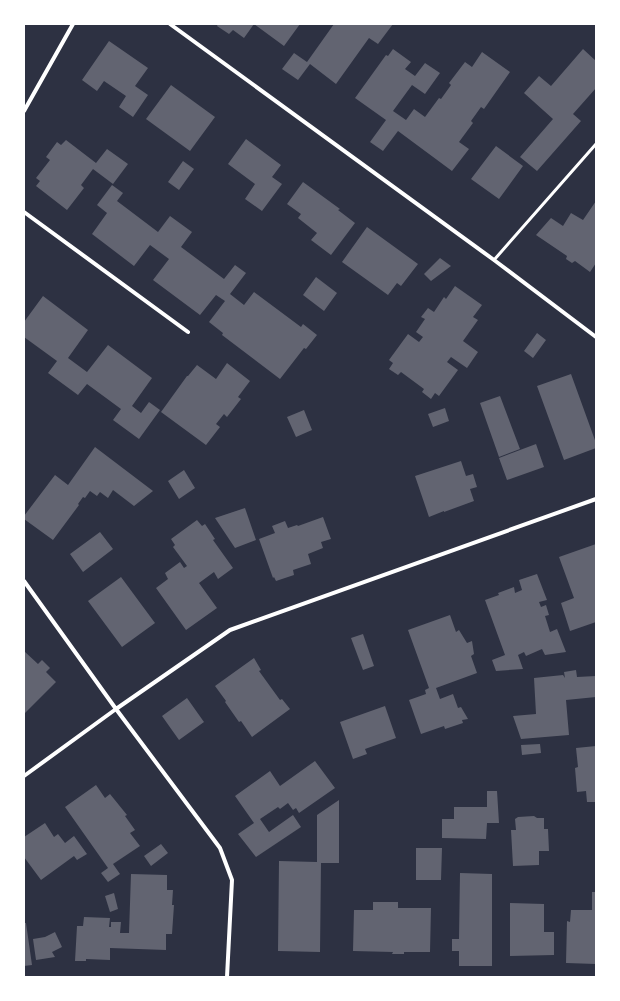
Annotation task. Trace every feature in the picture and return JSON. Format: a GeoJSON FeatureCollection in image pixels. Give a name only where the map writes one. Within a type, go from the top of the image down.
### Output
{"type":"FeatureCollection","features":[{"type":"Feature","properties":{"kind":"street"},"geometry":{"type":"LineString","coordinates":[[24,111],[73,24]]}},
{"type":"Feature","properties":{"kind":"street"},"geometry":{"type":"LineString","coordinates":[[170,24],[494,260],[596,337]]}},
{"type":"Feature","properties":{"kind":"street"},"geometry":{"type":"LineString","coordinates":[[24,212],[188,332]]}},
{"type":"Feature","properties":{"kind":"street"},"geometry":{"type":"LineString","coordinates":[[24,776],[116,709],[230,630],[596,499]]}},
{"type":"Feature","properties":{"kind":"street"},"geometry":{"type":"LineString","coordinates":[[24,581],[116,709],[220,848],[232,880],[227,977]]}},
{"type":"Feature","properties":{"kind":"lane"},"geometry":{"type":"LineString","coordinates":[[494,260],[596,144]]}},
{"type":"Feature","properties":{"kind":"building"},"geometry":{"type":"Polygon","coordinates":[[[218,24],[254,24],[244,38],[233,30],[229,34],[217,26],[218,24]]]}},
{"type":"Feature","properties":{"kind":"building"},"geometry":{"type":"Polygon","coordinates":[[[254,24],[300,24],[284,46],[254,24]]]}},
{"type":"Feature","properties":{"kind":"building"},"geometry":{"type":"Polygon","coordinates":[[[334,24],[393,24],[378,44],[369,38],[336,84],[310,64],[298,80],[282,69],[294,53],[307,62],[334,24]]]}},
{"type":"Feature","properties":{"kind":"building"},"geometry":{"type":"Polygon","coordinates":[[[109,41],[148,68],[135,86],[148,95],[133,117],[119,107],[126,96],[104,81],[97,91],[82,80],[109,41]]]}},
{"type":"Feature","properties":{"kind":"building"},"geometry":{"type":"Polygon","coordinates":[[[393,49],[411,62],[405,69],[415,76],[425,63],[440,73],[425,94],[412,85],[393,111],[406,120],[414,109],[425,117],[439,98],[441,99],[451,85],[449,83],[465,62],[472,67],[482,52],[510,72],[484,109],[481,107],[471,121],[473,123],[459,142],[469,149],[452,171],[398,131],[383,151],[370,142],[386,120],[355,98],[386,55],[388,56],[393,49]]]}},
{"type":"Feature","properties":{"kind":"building"},"geometry":{"type":"Polygon","coordinates":[[[583,49],[596,61],[596,88],[573,114],[581,121],[537,171],[520,157],[553,119],[524,93],[539,76],[551,86],[583,49]]]}},
{"type":"Feature","properties":{"kind":"building"},"geometry":{"type":"Polygon","coordinates":[[[171,85],[215,117],[190,151],[146,119],[171,85]]]}},
{"type":"Feature","properties":{"kind":"building"},"geometry":{"type":"Polygon","coordinates":[[[246,139],[281,165],[272,177],[282,184],[262,211],[245,199],[255,184],[228,164],[246,139]]]}},
{"type":"Feature","properties":{"kind":"building"},"geometry":{"type":"Polygon","coordinates":[[[66,140],[96,163],[107,149],[128,164],[113,184],[93,169],[81,185],[84,188],[67,210],[36,186],[40,181],[36,178],[50,160],[46,157],[57,142],[61,145],[66,140]]]}},
{"type":"Feature","properties":{"kind":"building"},"geometry":{"type":"Polygon","coordinates":[[[496,146],[523,166],[499,199],[471,179],[496,146]]]}},
{"type":"Feature","properties":{"kind":"building"},"geometry":{"type":"Polygon","coordinates":[[[183,161],[194,169],[179,190],[168,182],[183,161]]]}},
{"type":"Feature","properties":{"kind":"building"},"geometry":{"type":"Polygon","coordinates":[[[303,182],[340,209],[338,210],[355,223],[331,255],[311,240],[317,233],[298,218],[301,214],[287,204],[303,182]]]}},
{"type":"Feature","properties":{"kind":"building"},"geometry":{"type":"Polygon","coordinates":[[[112,185],[123,193],[117,201],[158,232],[170,216],[192,232],[181,247],[224,279],[235,265],[246,273],[230,294],[244,305],[254,292],[301,327],[303,324],[317,335],[306,349],[304,348],[280,379],[222,335],[223,333],[209,322],[225,301],[216,295],[200,315],[153,280],[169,259],[150,245],[134,266],[92,234],[107,213],[97,205],[112,185]]]}},
{"type":"Feature","properties":{"kind":"building"},"geometry":{"type":"Polygon","coordinates":[[[596,201],[596,263],[590,272],[575,261],[572,263],[566,259],[567,256],[536,235],[551,218],[563,226],[571,213],[583,220],[596,201]]]}},
{"type":"Feature","properties":{"kind":"building"},"geometry":{"type":"Polygon","coordinates":[[[367,227],[418,264],[401,286],[397,283],[388,295],[342,262],[367,227]]]}},
{"type":"Feature","properties":{"kind":"building"},"geometry":{"type":"Polygon","coordinates":[[[440,258],[451,266],[431,281],[424,274],[440,258]]]}},
{"type":"Feature","properties":{"kind":"building"},"geometry":{"type":"Polygon","coordinates":[[[316,277],[337,293],[324,311],[303,295],[316,277]]]}},
{"type":"Feature","properties":{"kind":"building"},"geometry":{"type":"Polygon","coordinates":[[[455,286],[482,305],[473,317],[478,320],[463,341],[478,352],[467,368],[451,357],[447,362],[458,370],[439,396],[435,393],[431,399],[422,392],[424,389],[401,372],[398,375],[389,369],[393,363],[389,360],[408,334],[419,342],[423,337],[416,332],[425,319],[421,317],[428,308],[434,312],[444,297],[446,299],[455,286]]]}},
{"type":"Feature","properties":{"kind":"building"},"geometry":{"type":"Polygon","coordinates":[[[43,296],[88,330],[68,358],[87,372],[108,345],[152,378],[132,406],[141,413],[149,402],[160,410],[139,439],[113,420],[121,409],[87,384],[78,395],[48,373],[57,361],[24,337],[24,322],[43,296]]]}},
{"type":"Feature","properties":{"kind":"building"},"geometry":{"type":"Polygon","coordinates":[[[537,333],[546,340],[533,358],[524,351],[537,333]]]}},
{"type":"Feature","properties":{"kind":"building"},"geometry":{"type":"Polygon","coordinates":[[[227,363],[250,381],[238,397],[241,399],[227,417],[224,414],[216,424],[220,427],[206,445],[161,412],[187,376],[197,365],[216,379],[227,363]]]}},
{"type":"Feature","properties":{"kind":"building"},"geometry":{"type":"Polygon","coordinates":[[[571,374],[596,443],[596,448],[564,460],[537,386],[571,374]]]}},
{"type":"Feature","properties":{"kind":"building"},"geometry":{"type":"Polygon","coordinates":[[[500,396],[520,449],[499,457],[480,403],[500,396]]]}},
{"type":"Feature","properties":{"kind":"building"},"geometry":{"type":"Polygon","coordinates":[[[445,408],[449,421],[433,427],[428,414],[445,408]]]}},
{"type":"Feature","properties":{"kind":"building"},"geometry":{"type":"Polygon","coordinates":[[[304,410],[312,430],[296,437],[287,417],[304,410]]]}},
{"type":"Feature","properties":{"kind":"building"},"geometry":{"type":"Polygon","coordinates":[[[536,444],[544,467],[507,480],[499,458],[536,444]]]}},
{"type":"Feature","properties":{"kind":"building"},"geometry":{"type":"Polygon","coordinates":[[[95,447],[153,491],[134,506],[113,490],[108,498],[100,492],[97,496],[90,491],[85,498],[83,497],[78,504],[79,505],[53,540],[24,519],[24,516],[55,475],[68,485],[95,447]]]}},
{"type":"Feature","properties":{"kind":"building"},"geometry":{"type":"Polygon","coordinates":[[[461,461],[466,476],[473,474],[477,487],[470,489],[474,501],[429,517],[415,476],[461,461]]]}},
{"type":"Feature","properties":{"kind":"building"},"geometry":{"type":"Polygon","coordinates":[[[184,470],[195,488],[179,499],[168,481],[184,470]]]}},
{"type":"Feature","properties":{"kind":"building"},"geometry":{"type":"Polygon","coordinates":[[[245,508],[256,540],[235,548],[215,518],[245,508]]]}},
{"type":"Feature","properties":{"kind":"building"},"geometry":{"type":"Polygon","coordinates":[[[323,517],[331,539],[321,542],[323,548],[308,554],[311,564],[293,570],[294,575],[276,581],[274,577],[273,578],[259,539],[275,533],[272,526],[285,521],[288,528],[323,517]]]}},
{"type":"Feature","properties":{"kind":"building"},"geometry":{"type":"Polygon","coordinates":[[[197,520],[202,526],[205,524],[215,539],[213,540],[233,568],[218,579],[214,572],[199,583],[217,608],[186,630],[156,588],[168,579],[165,573],[180,562],[184,568],[187,566],[173,547],[175,545],[171,539],[197,520]]]}},
{"type":"Feature","properties":{"kind":"building"},"geometry":{"type":"Polygon","coordinates":[[[100,532],[113,549],[83,572],[70,554],[100,532]]]}},
{"type":"Feature","properties":{"kind":"building"},"geometry":{"type":"Polygon","coordinates":[[[596,544],[596,622],[570,631],[561,603],[574,598],[559,557],[596,544]]]}},
{"type":"Feature","properties":{"kind":"building"},"geometry":{"type":"Polygon","coordinates":[[[537,574],[547,600],[539,602],[541,607],[546,605],[549,615],[545,616],[550,632],[557,629],[566,652],[545,655],[542,649],[526,656],[524,652],[518,655],[523,669],[496,671],[492,660],[505,655],[485,600],[514,587],[515,593],[522,590],[519,580],[537,574]]]}},
{"type":"Feature","properties":{"kind":"building"},"geometry":{"type":"Polygon","coordinates":[[[121,577],[155,623],[122,647],[88,601],[121,577]]]}},
{"type":"Feature","properties":{"kind":"building"},"geometry":{"type":"Polygon","coordinates":[[[450,615],[456,632],[459,630],[467,643],[472,641],[474,654],[471,656],[477,673],[436,688],[440,699],[453,694],[458,708],[461,707],[468,719],[462,720],[463,723],[445,729],[444,726],[421,734],[409,700],[426,694],[425,690],[429,688],[408,630],[450,615]]]}},
{"type":"Feature","properties":{"kind":"building"},"geometry":{"type":"Polygon","coordinates":[[[363,634],[374,666],[363,670],[351,638],[363,634]]]}},
{"type":"Feature","properties":{"kind":"building"},"geometry":{"type":"Polygon","coordinates":[[[24,651],[38,664],[42,660],[50,668],[46,672],[56,682],[25,713],[24,712],[24,651]]]}},
{"type":"Feature","properties":{"kind":"building"},"geometry":{"type":"Polygon","coordinates":[[[254,658],[261,670],[259,671],[280,700],[282,699],[290,709],[252,737],[241,721],[239,722],[215,686],[254,658]]]}},
{"type":"Feature","properties":{"kind":"building"},"geometry":{"type":"Polygon","coordinates":[[[576,670],[577,677],[596,676],[596,697],[566,700],[569,735],[521,739],[513,716],[536,714],[534,678],[563,675],[565,678],[564,672],[576,670]]]}},
{"type":"Feature","properties":{"kind":"building"},"geometry":{"type":"Polygon","coordinates":[[[187,698],[204,722],[179,740],[162,716],[187,698]]]}},
{"type":"Feature","properties":{"kind":"building"},"geometry":{"type":"Polygon","coordinates":[[[385,706],[396,738],[365,749],[367,754],[353,759],[340,722],[385,706]]]}},
{"type":"Feature","properties":{"kind":"building"},"geometry":{"type":"Polygon","coordinates":[[[540,744],[541,753],[522,755],[521,745],[540,744]]]}},
{"type":"Feature","properties":{"kind":"building"},"geometry":{"type":"Polygon","coordinates":[[[596,746],[596,802],[587,802],[586,791],[577,792],[575,768],[578,767],[576,748],[596,746]]]}},
{"type":"Feature","properties":{"kind":"building"},"geometry":{"type":"Polygon","coordinates":[[[315,761],[335,788],[299,813],[296,808],[293,810],[288,803],[280,809],[278,807],[260,819],[269,832],[293,815],[301,827],[256,857],[238,834],[254,823],[235,796],[270,771],[280,786],[315,761]]]}},
{"type":"Feature","properties":{"kind":"building"},"geometry":{"type":"Polygon","coordinates":[[[96,785],[105,798],[110,794],[127,815],[125,816],[135,830],[130,833],[140,846],[113,864],[120,874],[108,882],[101,873],[108,868],[65,807],[96,785]]]}},
{"type":"Feature","properties":{"kind":"building"},"geometry":{"type":"Polygon","coordinates":[[[487,791],[497,791],[499,823],[487,823],[486,839],[442,838],[442,819],[454,819],[454,807],[487,807],[487,791]]]}},
{"type":"Feature","properties":{"kind":"building"},"geometry":{"type":"Polygon","coordinates":[[[339,800],[339,863],[321,863],[320,952],[278,951],[279,861],[317,862],[317,815],[339,800]]]}},
{"type":"Feature","properties":{"kind":"building"},"geometry":{"type":"Polygon","coordinates":[[[534,816],[537,818],[544,818],[544,829],[548,829],[549,851],[539,851],[539,865],[513,866],[511,830],[516,830],[515,819],[518,817],[534,816]]]}},
{"type":"Feature","properties":{"kind":"building"},"geometry":{"type":"Polygon","coordinates":[[[45,823],[54,837],[58,834],[65,843],[74,836],[87,854],[77,860],[74,856],[41,880],[24,857],[24,837],[45,823]]]}},
{"type":"Feature","properties":{"kind":"building"},"geometry":{"type":"Polygon","coordinates":[[[161,844],[168,853],[151,866],[144,856],[161,844]]]}},
{"type":"Feature","properties":{"kind":"building"},"geometry":{"type":"Polygon","coordinates":[[[416,848],[442,848],[441,880],[416,880],[416,848]]]}},
{"type":"Feature","properties":{"kind":"building"},"geometry":{"type":"Polygon","coordinates":[[[460,873],[492,874],[492,966],[459,966],[459,951],[452,951],[452,939],[459,939],[460,873]]]}},
{"type":"Feature","properties":{"kind":"building"},"geometry":{"type":"Polygon","coordinates":[[[131,874],[167,875],[167,890],[173,890],[172,905],[174,905],[172,934],[166,934],[166,950],[110,948],[110,960],[86,959],[86,961],[75,961],[77,926],[83,926],[84,917],[110,918],[109,927],[111,927],[111,922],[121,922],[120,933],[129,933],[131,874]]]}},
{"type":"Feature","properties":{"kind":"building"},"geometry":{"type":"Polygon","coordinates":[[[592,892],[596,892],[596,964],[566,963],[567,921],[570,922],[571,910],[592,910],[592,892]]]}},
{"type":"Feature","properties":{"kind":"building"},"geometry":{"type":"Polygon","coordinates":[[[114,893],[118,909],[110,912],[105,896],[114,893]]]}},
{"type":"Feature","properties":{"kind":"building"},"geometry":{"type":"Polygon","coordinates":[[[373,902],[398,902],[398,908],[431,908],[430,952],[404,952],[404,954],[392,954],[393,952],[353,951],[354,910],[373,910],[373,902]]]}},
{"type":"Feature","properties":{"kind":"building"},"geometry":{"type":"Polygon","coordinates":[[[510,903],[544,904],[544,932],[554,932],[554,955],[510,956],[510,903]]]}},
{"type":"Feature","properties":{"kind":"building"},"geometry":{"type":"Polygon","coordinates":[[[24,923],[26,923],[32,965],[24,966],[24,923]]]}},
{"type":"Feature","properties":{"kind":"building"},"geometry":{"type":"Polygon","coordinates":[[[55,932],[62,947],[52,952],[55,957],[36,960],[33,939],[45,937],[55,932]]]}}]}
